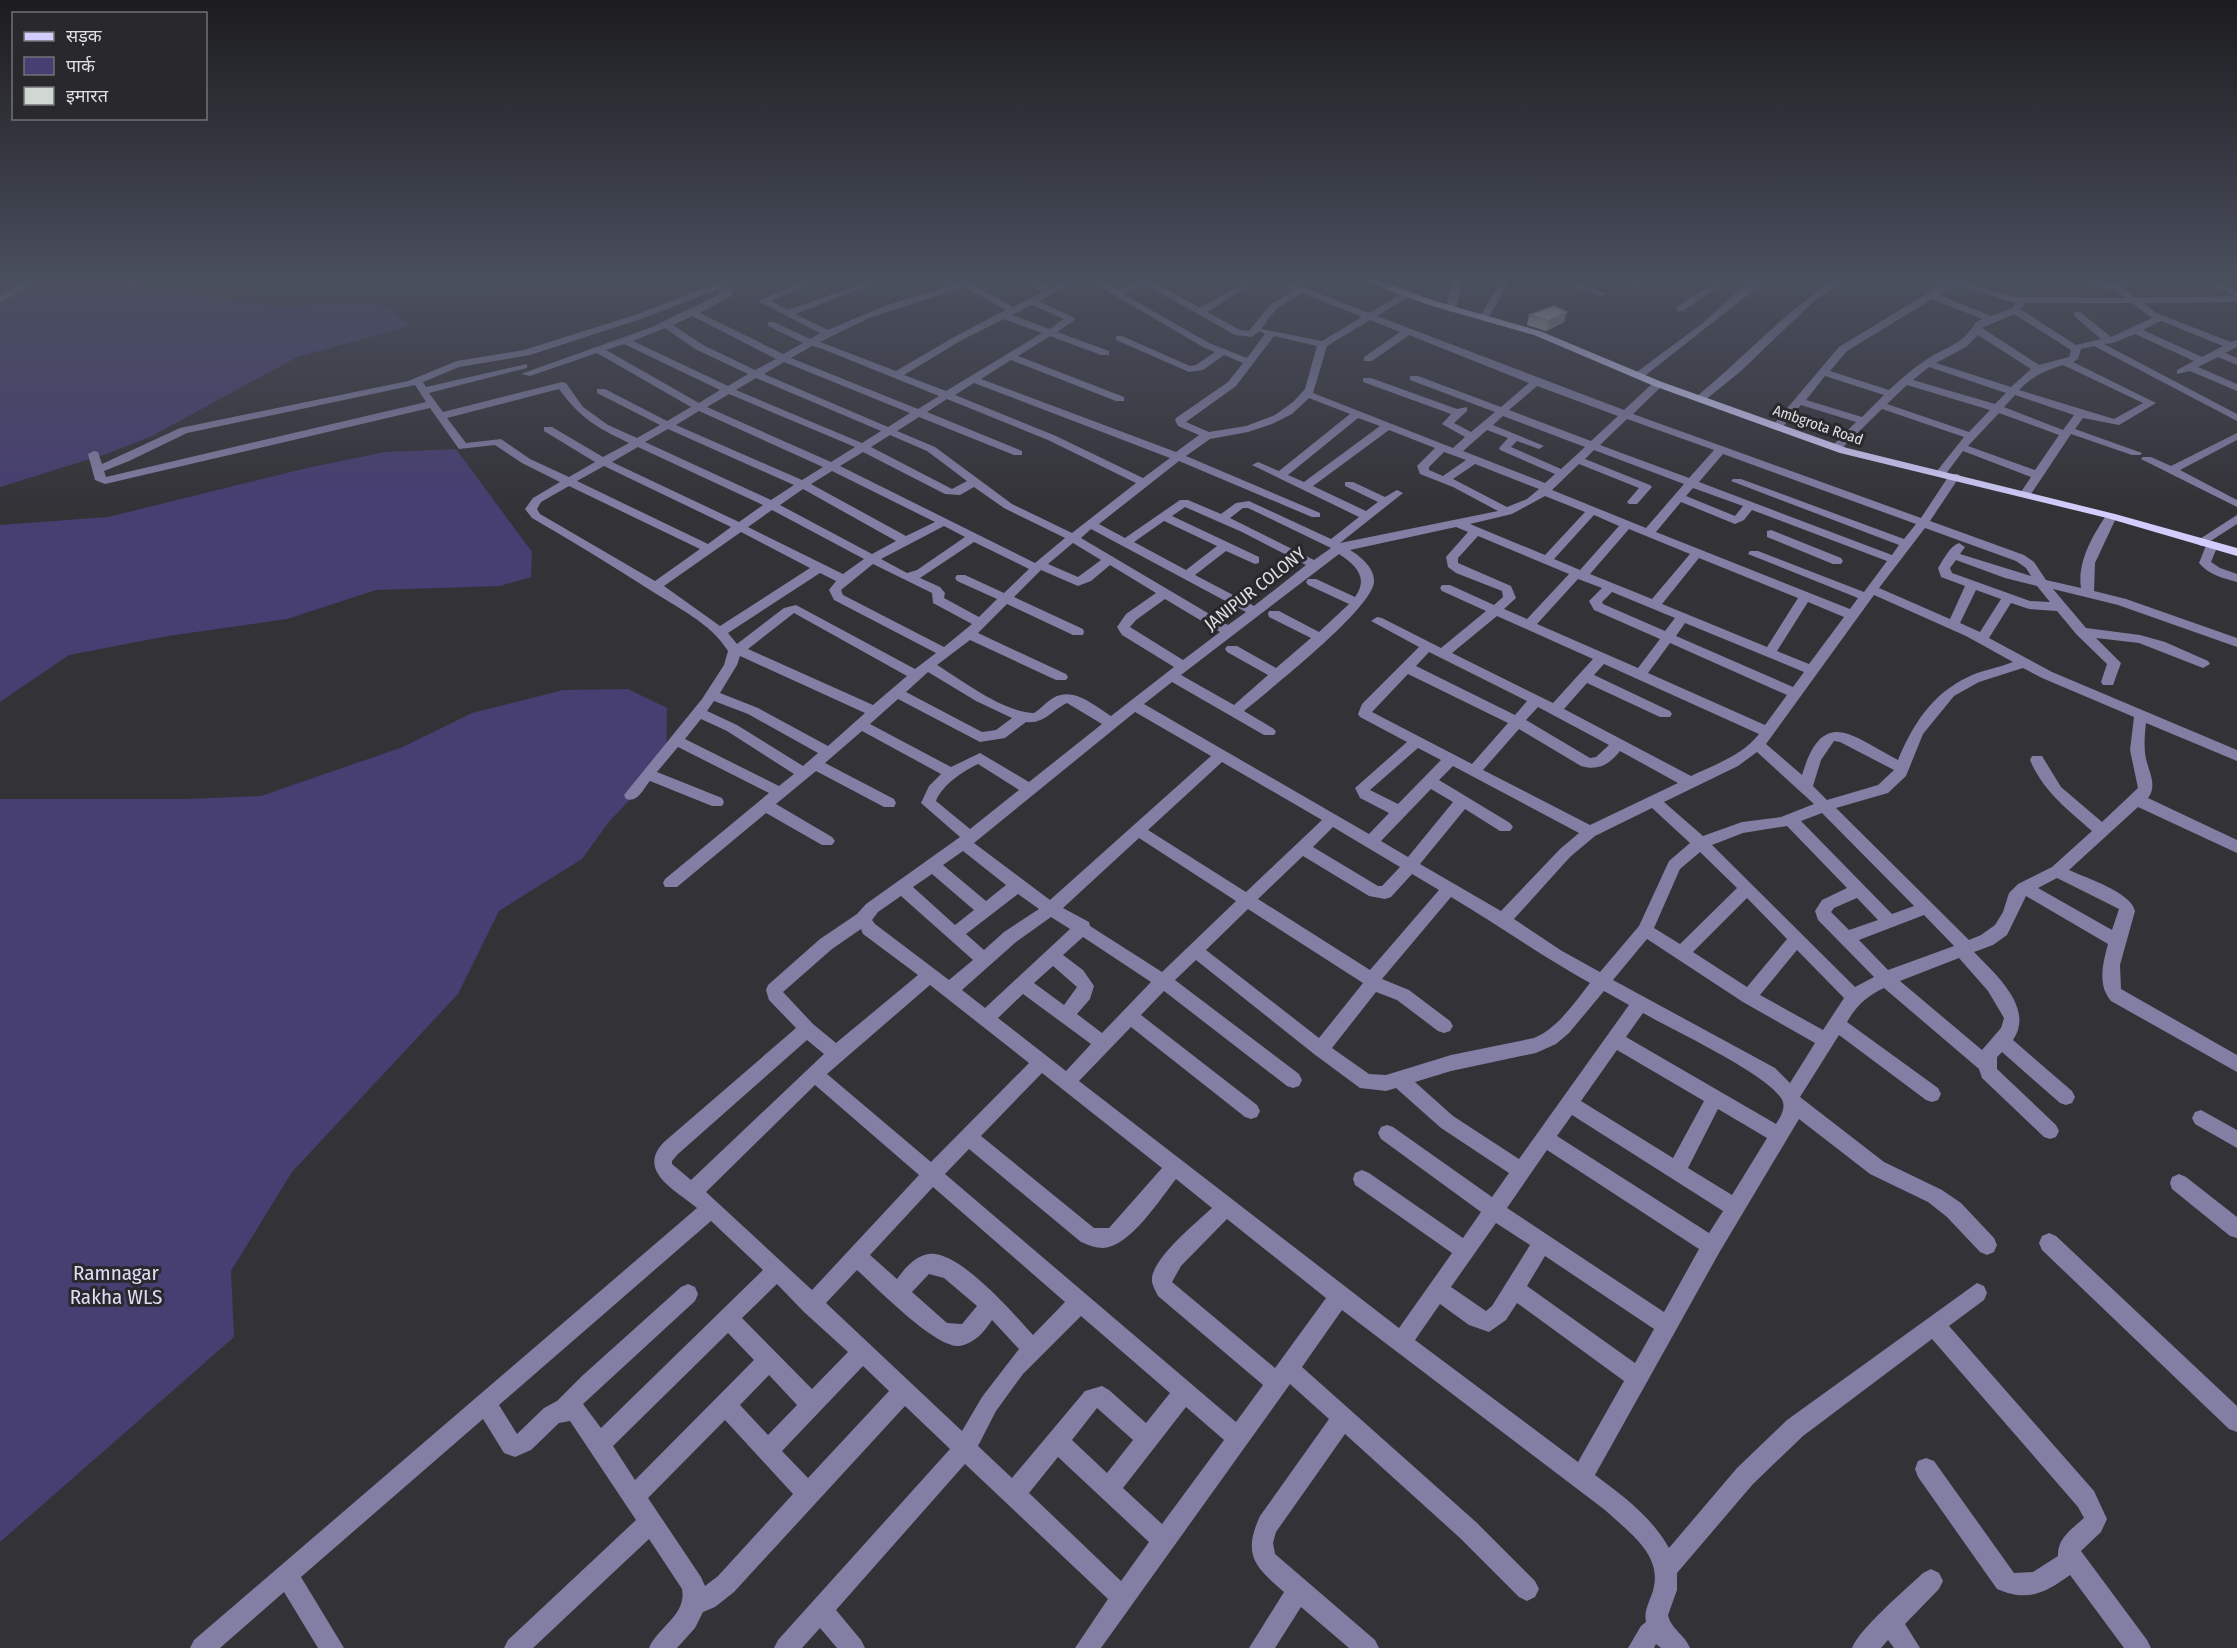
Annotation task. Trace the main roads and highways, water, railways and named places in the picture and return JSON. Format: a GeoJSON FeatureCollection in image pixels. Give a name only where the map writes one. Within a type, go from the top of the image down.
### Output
{"type":"FeatureCollection","features":[{"type":"Feature","properties":{"kind":"main road","name":"Ambgrota Road"},"geometry":{"type":"LineString","coordinates":[[1591,356],[1658,384],[1836,448],[2111,516],[2237,552]]}},
{"type":"Feature","properties":{"kind":"park label","name":"Ramnagar Rakha WLS"},"geometry":{"type":"Point","coordinates":[116,1285]}}]}
